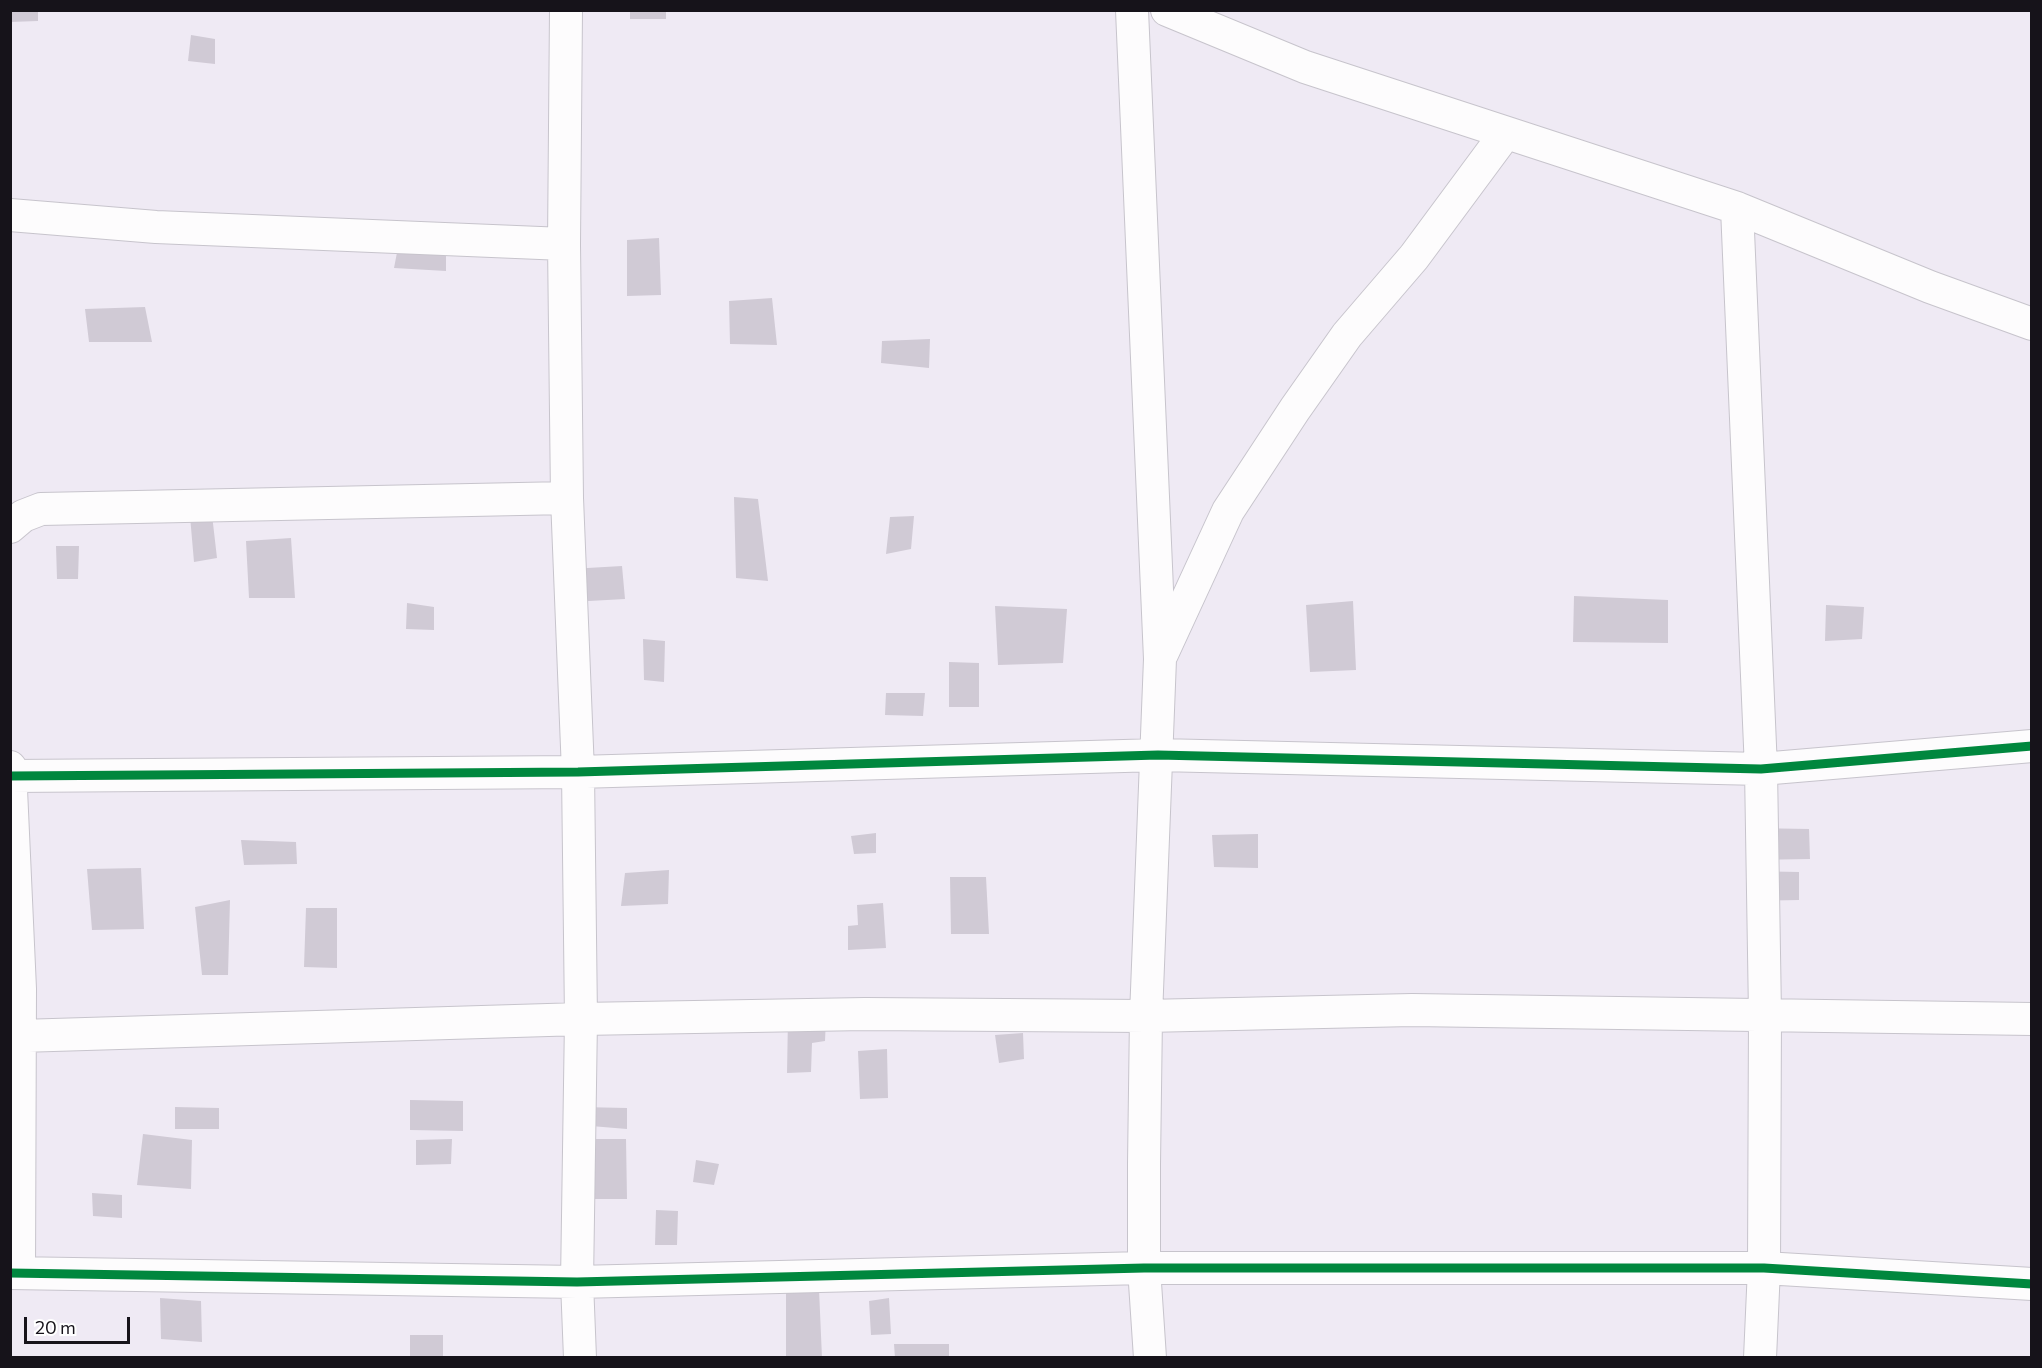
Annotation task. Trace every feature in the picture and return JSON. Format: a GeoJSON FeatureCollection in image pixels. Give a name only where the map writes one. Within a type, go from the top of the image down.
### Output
{"type":"FeatureCollection","features":[{"type":"Feature","properties":{"kind":"street"},"geometry":{"type":"LineString","coordinates":[[566,10],[564,244],[567,498],[578,772],[581,1019],[577,1282],[580,1358]]}},
{"type":"Feature","properties":{"kind":"street"},"geometry":{"type":"LineString","coordinates":[[1132,10],[1160,659],[1146,1016],[1144,1268],[1150,1358]]}},
{"type":"Feature","properties":{"kind":"street"},"geometry":{"type":"LineString","coordinates":[[1167,10],[1305,67],[1737,208],[1930,287],[2031,324]]}},
{"type":"Feature","properties":{"kind":"street"},"geometry":{"type":"LineString","coordinates":[[1160,659],[1228,511],[1295,409],[1347,335],[1414,257],[1505,134]]}},
{"type":"Feature","properties":{"kind":"street"},"geometry":{"type":"LineString","coordinates":[[1737,208],[1761,770],[1765,1014],[1764,1268],[1760,1358]]}},
{"type":"Feature","properties":{"kind":"street"},"geometry":{"type":"LineString","coordinates":[[12,211],[156,227],[564,244]]}},
{"type":"Feature","properties":{"kind":"street"},"geometry":{"type":"LineString","coordinates":[[10,527],[23,516],[41,509],[567,498]]}},
{"type":"Feature","properties":{"kind":"street"},"geometry":{"type":"LineString","coordinates":[[2031,746],[1761,770],[1158,755],[578,772],[11,773],[20,1036],[15,1273],[577,1282],[1144,1268],[1764,1268],[2031,1284]]}},
{"type":"Feature","properties":{"kind":"street"},"geometry":{"type":"LineString","coordinates":[[20,1036],[581,1019],[865,1014],[1146,1016],[1412,1010],[2031,1018]]}},
{"type":"Feature","properties":{"kind":"building"},"geometry":{"type":"Polygon","coordinates":[[[10,10],[38,10],[38,21],[10,22],[10,10]]]}},
{"type":"Feature","properties":{"kind":"building"},"geometry":{"type":"Polygon","coordinates":[[[630,10],[666,10],[666,19],[630,19],[630,10]]]}},
{"type":"Feature","properties":{"kind":"building"},"geometry":{"type":"Polygon","coordinates":[[[191,35],[215,39],[215,64],[188,61],[191,35]]]}},
{"type":"Feature","properties":{"kind":"building"},"geometry":{"type":"Polygon","coordinates":[[[400,237],[446,239],[446,271],[394,268],[400,237]]]}},
{"type":"Feature","properties":{"kind":"building"},"geometry":{"type":"Polygon","coordinates":[[[659,238],[661,295],[627,296],[627,240],[659,238]]]}},
{"type":"Feature","properties":{"kind":"building"},"geometry":{"type":"Polygon","coordinates":[[[772,298],[777,345],[730,344],[729,301],[772,298]]]}},
{"type":"Feature","properties":{"kind":"building"},"geometry":{"type":"Polygon","coordinates":[[[145,307],[152,342],[89,342],[85,309],[145,307]]]}},
{"type":"Feature","properties":{"kind":"building"},"geometry":{"type":"Polygon","coordinates":[[[930,339],[929,368],[881,363],[882,341],[930,339]]]}},
{"type":"Feature","properties":{"kind":"building"},"geometry":{"type":"Polygon","coordinates":[[[734,497],[758,499],[768,581],[736,578],[734,497]]]}},
{"type":"Feature","properties":{"kind":"building"},"geometry":{"type":"Polygon","coordinates":[[[211,506],[217,558],[194,562],[190,516],[211,506]]]}},
{"type":"Feature","properties":{"kind":"building"},"geometry":{"type":"Polygon","coordinates":[[[914,516],[911,549],[886,554],[890,517],[914,516]]]}},
{"type":"Feature","properties":{"kind":"building"},"geometry":{"type":"Polygon","coordinates":[[[291,538],[295,598],[249,598],[246,541],[291,538]]]}},
{"type":"Feature","properties":{"kind":"building"},"geometry":{"type":"Polygon","coordinates":[[[56,546],[79,546],[78,579],[57,579],[56,546]]]}},
{"type":"Feature","properties":{"kind":"building"},"geometry":{"type":"Polygon","coordinates":[[[622,566],[625,599],[571,602],[570,569],[622,566]]]}},
{"type":"Feature","properties":{"kind":"building"},"geometry":{"type":"Polygon","coordinates":[[[1574,596],[1668,600],[1668,643],[1573,642],[1574,596]]]}},
{"type":"Feature","properties":{"kind":"building"},"geometry":{"type":"Polygon","coordinates":[[[1353,601],[1356,670],[1310,672],[1306,605],[1353,601]]]}},
{"type":"Feature","properties":{"kind":"building"},"geometry":{"type":"Polygon","coordinates":[[[407,603],[434,607],[434,630],[406,629],[407,603]]]}},
{"type":"Feature","properties":{"kind":"building"},"geometry":{"type":"Polygon","coordinates":[[[1826,605],[1864,607],[1862,639],[1825,641],[1826,605]]]}},
{"type":"Feature","properties":{"kind":"building"},"geometry":{"type":"Polygon","coordinates":[[[995,606],[1067,609],[1063,663],[998,665],[995,606]]]}},
{"type":"Feature","properties":{"kind":"building"},"geometry":{"type":"Polygon","coordinates":[[[643,639],[665,641],[664,682],[644,680],[643,639]]]}},
{"type":"Feature","properties":{"kind":"building"},"geometry":{"type":"Polygon","coordinates":[[[949,662],[979,663],[979,707],[949,707],[949,662]]]}},
{"type":"Feature","properties":{"kind":"building"},"geometry":{"type":"Polygon","coordinates":[[[886,693],[925,693],[923,716],[885,715],[886,693]]]}},
{"type":"Feature","properties":{"kind":"building"},"geometry":{"type":"Polygon","coordinates":[[[1751,828],[1809,829],[1810,859],[1751,860],[1751,828]]]}},
{"type":"Feature","properties":{"kind":"building"},"geometry":{"type":"Polygon","coordinates":[[[876,833],[876,853],[854,854],[851,836],[876,833]]]}},
{"type":"Feature","properties":{"kind":"building"},"geometry":{"type":"Polygon","coordinates":[[[1258,834],[1258,868],[1214,867],[1212,835],[1258,834]]]}},
{"type":"Feature","properties":{"kind":"building"},"geometry":{"type":"Polygon","coordinates":[[[241,840],[296,842],[297,864],[244,865],[241,840]]]}},
{"type":"Feature","properties":{"kind":"building"},"geometry":{"type":"Polygon","coordinates":[[[141,868],[144,929],[92,930],[87,869],[141,868]]]}},
{"type":"Feature","properties":{"kind":"building"},"geometry":{"type":"Polygon","coordinates":[[[669,870],[668,904],[621,906],[625,873],[669,870]]]}},
{"type":"Feature","properties":{"kind":"building"},"geometry":{"type":"Polygon","coordinates":[[[1748,871],[1799,872],[1799,900],[1748,901],[1748,871]]]}},
{"type":"Feature","properties":{"kind":"building"},"geometry":{"type":"Polygon","coordinates":[[[950,877],[986,877],[989,934],[951,934],[950,877]]]}},
{"type":"Feature","properties":{"kind":"building"},"geometry":{"type":"Polygon","coordinates":[[[230,900],[228,975],[202,975],[195,907],[230,900]]]}},
{"type":"Feature","properties":{"kind":"building"},"geometry":{"type":"Polygon","coordinates":[[[883,903],[886,948],[848,950],[848,926],[858,925],[857,905],[883,903]]]}},
{"type":"Feature","properties":{"kind":"building"},"geometry":{"type":"Polygon","coordinates":[[[306,908],[337,908],[337,968],[304,967],[306,908]]]}},
{"type":"Feature","properties":{"kind":"building"},"geometry":{"type":"Polygon","coordinates":[[[788,1018],[826,1018],[825,1041],[812,1043],[811,1072],[787,1073],[788,1018]]]}},
{"type":"Feature","properties":{"kind":"building"},"geometry":{"type":"Polygon","coordinates":[[[1023,1033],[1024,1059],[999,1063],[995,1035],[1023,1033]]]}},
{"type":"Feature","properties":{"kind":"building"},"geometry":{"type":"Polygon","coordinates":[[[887,1049],[888,1098],[860,1099],[858,1051],[887,1049]]]}},
{"type":"Feature","properties":{"kind":"building"},"geometry":{"type":"Polygon","coordinates":[[[410,1100],[463,1101],[463,1131],[410,1130],[410,1100]]]}},
{"type":"Feature","properties":{"kind":"building"},"geometry":{"type":"Polygon","coordinates":[[[175,1107],[219,1108],[219,1129],[175,1129],[175,1107]]]}},
{"type":"Feature","properties":{"kind":"building"},"geometry":{"type":"Polygon","coordinates":[[[580,1107],[627,1108],[627,1129],[579,1125],[580,1107]]]}},
{"type":"Feature","properties":{"kind":"building"},"geometry":{"type":"Polygon","coordinates":[[[143,1134],[192,1140],[191,1189],[137,1185],[143,1134]]]}},
{"type":"Feature","properties":{"kind":"building"},"geometry":{"type":"Polygon","coordinates":[[[452,1139],[451,1164],[416,1165],[416,1140],[452,1139]]]}},
{"type":"Feature","properties":{"kind":"building"},"geometry":{"type":"Polygon","coordinates":[[[580,1139],[626,1139],[627,1199],[586,1199],[580,1139]]]}},
{"type":"Feature","properties":{"kind":"building"},"geometry":{"type":"Polygon","coordinates":[[[696,1160],[719,1164],[714,1185],[693,1182],[696,1160]]]}},
{"type":"Feature","properties":{"kind":"building"},"geometry":{"type":"Polygon","coordinates":[[[92,1193],[122,1195],[122,1218],[93,1216],[92,1193]]]}},
{"type":"Feature","properties":{"kind":"building"},"geometry":{"type":"Polygon","coordinates":[[[656,1210],[678,1211],[677,1245],[655,1245],[656,1210]]]}},
{"type":"Feature","properties":{"kind":"building"},"geometry":{"type":"Polygon","coordinates":[[[786,1287],[819,1289],[822,1358],[786,1358],[786,1287]]]}},
{"type":"Feature","properties":{"kind":"building"},"geometry":{"type":"Polygon","coordinates":[[[160,1298],[201,1301],[202,1342],[161,1339],[160,1298]]]}},
{"type":"Feature","properties":{"kind":"building"},"geometry":{"type":"Polygon","coordinates":[[[889,1298],[891,1334],[871,1335],[869,1301],[889,1298]]]}},
{"type":"Feature","properties":{"kind":"building"},"geometry":{"type":"Polygon","coordinates":[[[410,1335],[443,1335],[443,1358],[410,1358],[410,1335]]]}},
{"type":"Feature","properties":{"kind":"building"},"geometry":{"type":"Polygon","coordinates":[[[894,1344],[949,1344],[949,1358],[895,1358],[894,1344]]]}},
{"type":"Feature","properties":{"kind":"cycle path"},"geometry":{"type":"LineString","coordinates":[[10,776],[578,772],[1158,755],[1761,769],[2032,746]]}},
{"type":"Feature","properties":{"kind":"cycle path"},"geometry":{"type":"LineString","coordinates":[[10,1273],[577,1282],[1144,1268],[1764,1268],[2032,1284]]}}]}
